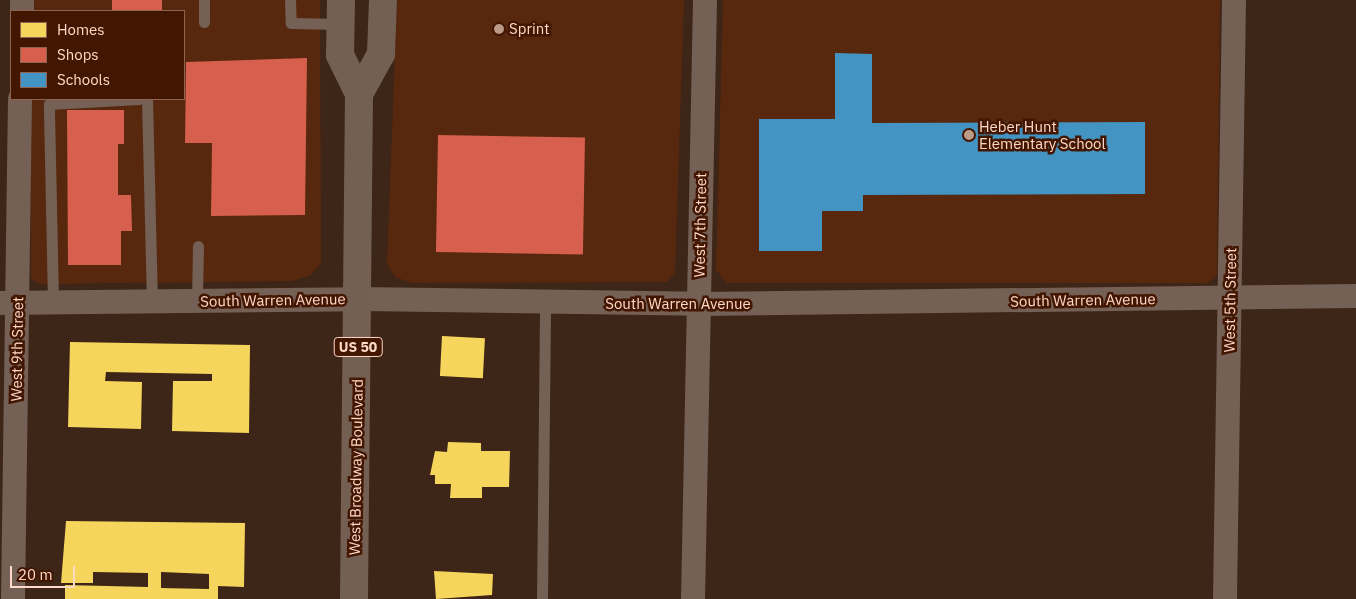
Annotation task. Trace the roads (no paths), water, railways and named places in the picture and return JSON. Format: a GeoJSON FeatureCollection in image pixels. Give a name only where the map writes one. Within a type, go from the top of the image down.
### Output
{"type":"FeatureCollection","features":[{"type":"Feature","properties":{"kind":"highway","name":"West Broadway Boulevard"},"geometry":{"type":"LineString","coordinates":[[359,94],[382,54],[383,0]]}},
{"type":"Feature","properties":{"kind":"highway","name":"West Broadway Boulevard"},"geometry":{"type":"LineString","coordinates":[[340,12],[340,55],[359,94],[359,299],[354,599]]}},
{"type":"Feature","properties":{"kind":"street","name":"West 7th Street"},"geometry":{"type":"LineString","coordinates":[[693,599],[705,0]]}},
{"type":"Feature","properties":{"kind":"street","name":"West 5th Street"},"geometry":{"type":"LineString","coordinates":[[1225,599],[1234,0]]}},
{"type":"Feature","properties":{"kind":"street","name":"West 9th Street"},"geometry":{"type":"LineString","coordinates":[[13,599],[9,303],[20,100]]}},
{"type":"Feature","properties":{"kind":"street","name":"South Warren Avenue"},"geometry":{"type":"LineString","coordinates":[[9,303],[359,299],[699,304],[1356,296]]}},
{"type":"Feature","properties":{"kind":"lane"},"geometry":{"type":"LineString","coordinates":[[204,0],[204,22]]}},
{"type":"Feature","properties":{"kind":"lane"},"geometry":{"type":"LineString","coordinates":[[290,0],[291,23],[340,12]]}},
{"type":"Feature","properties":{"kind":"lane"},"geometry":{"type":"LineString","coordinates":[[53,302],[49,104],[121,100]]}},
{"type":"Feature","properties":{"kind":"lane"},"geometry":{"type":"LineString","coordinates":[[147,100],[152,302]]}},
{"type":"Feature","properties":{"kind":"lane"},"geometry":{"type":"LineString","coordinates":[[197,301],[198,246]]}},
{"type":"Feature","properties":{"kind":"lane"},"geometry":{"type":"LineString","coordinates":[[542,599],[544,303]]}},
{"type":"Feature","properties":{"kind":"place","name":"Sprint"},"geometry":{"type":"Point","coordinates":[499,29]}},
{"type":"Feature","properties":{"kind":"place","name":"Heber Hunt Elementary School"},"geometry":{"type":"Point","coordinates":[969,135]}}]}
